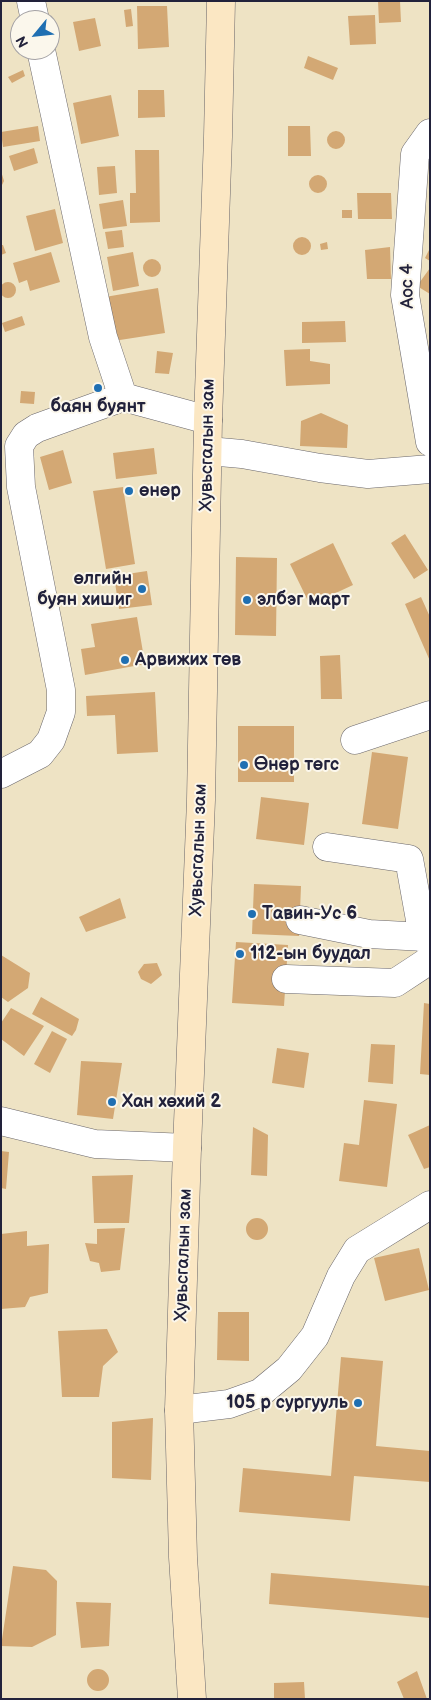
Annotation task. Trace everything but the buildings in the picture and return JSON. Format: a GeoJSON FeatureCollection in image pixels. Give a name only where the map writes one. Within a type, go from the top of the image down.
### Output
{"type":"FeatureCollection","features":[{"type":"Feature","properties":{"kind":"main road","name":"Хувьсгалын зам"},"geometry":{"type":"LineString","coordinates":[[192,1699],[183,1557],[179,1410],[201,800],[208,420],[221,1]]}},
{"type":"Feature","properties":{"kind":"street"},"geometry":{"type":"LineString","coordinates":[[44,60],[103,337],[123,397]]}},
{"type":"Feature","properties":{"kind":"street","name":"Аос 4"},"geometry":{"type":"LineString","coordinates":[[430,133],[415,154],[404,295],[430,442]]}},
{"type":"Feature","properties":{"kind":"street"},"geometry":{"type":"LineString","coordinates":[[1,774],[40,754],[51,740],[61,712],[60,690],[11,479],[19,446],[26,435],[37,428],[123,397],[208,420]]}},
{"type":"Feature","properties":{"kind":"street"},"geometry":{"type":"LineString","coordinates":[[208,451],[242,454],[320,468],[368,474],[430,469]]}},
{"type":"Feature","properties":{"kind":"street"},"geometry":{"type":"LineString","coordinates":[[354,740],[430,715]]}},
{"type":"Feature","properties":{"kind":"street"},"geometry":{"type":"LineString","coordinates":[[327,847],[409,859],[422,931],[428,947]]}},
{"type":"Feature","properties":{"kind":"street"},"geometry":{"type":"LineString","coordinates":[[300,920],[428,947]]}},
{"type":"Feature","properties":{"kind":"street"},"geometry":{"type":"LineString","coordinates":[[286,979],[395,983],[428,947]]}},
{"type":"Feature","properties":{"kind":"street"},"geometry":{"type":"LineString","coordinates":[[1,1121],[95,1144],[187,1148]]}},
{"type":"Feature","properties":{"kind":"street"},"geometry":{"type":"LineString","coordinates":[[179,1410],[229,1404],[260,1393],[289,1369],[315,1336],[341,1276],[357,1250],[430,1205]]}},
{"type":"Feature","properties":{"kind":"place","name":"баян буянт"},"geometry":{"type":"Point","coordinates":[98,388]}},
{"type":"Feature","properties":{"kind":"place","name":"өнөр"},"geometry":{"type":"Point","coordinates":[129,491]}},
{"type":"Feature","properties":{"kind":"place","name":"өлгийн буян хишиг"},"geometry":{"type":"Point","coordinates":[142,589]}},
{"type":"Feature","properties":{"kind":"place","name":"элбэг март"},"geometry":{"type":"Point","coordinates":[247,600]}},
{"type":"Feature","properties":{"kind":"place","name":"Арвижих төв"},"geometry":{"type":"Point","coordinates":[125,660]}},
{"type":"Feature","properties":{"kind":"place","name":"Өнөр төгс"},"geometry":{"type":"Point","coordinates":[244,765]}},
{"type":"Feature","properties":{"kind":"place","name":"Тавин-Ус 6"},"geometry":{"type":"Point","coordinates":[252,914]}},
{"type":"Feature","properties":{"kind":"place","name":"112-ын буудал"},"geometry":{"type":"Point","coordinates":[240,954]}},
{"type":"Feature","properties":{"kind":"place","name":"Хан хөхий 2"},"geometry":{"type":"Point","coordinates":[112,1102]}},
{"type":"Feature","properties":{"kind":"place","name":"105 р сургууль"},"geometry":{"type":"Point","coordinates":[358,1403]}}]}
